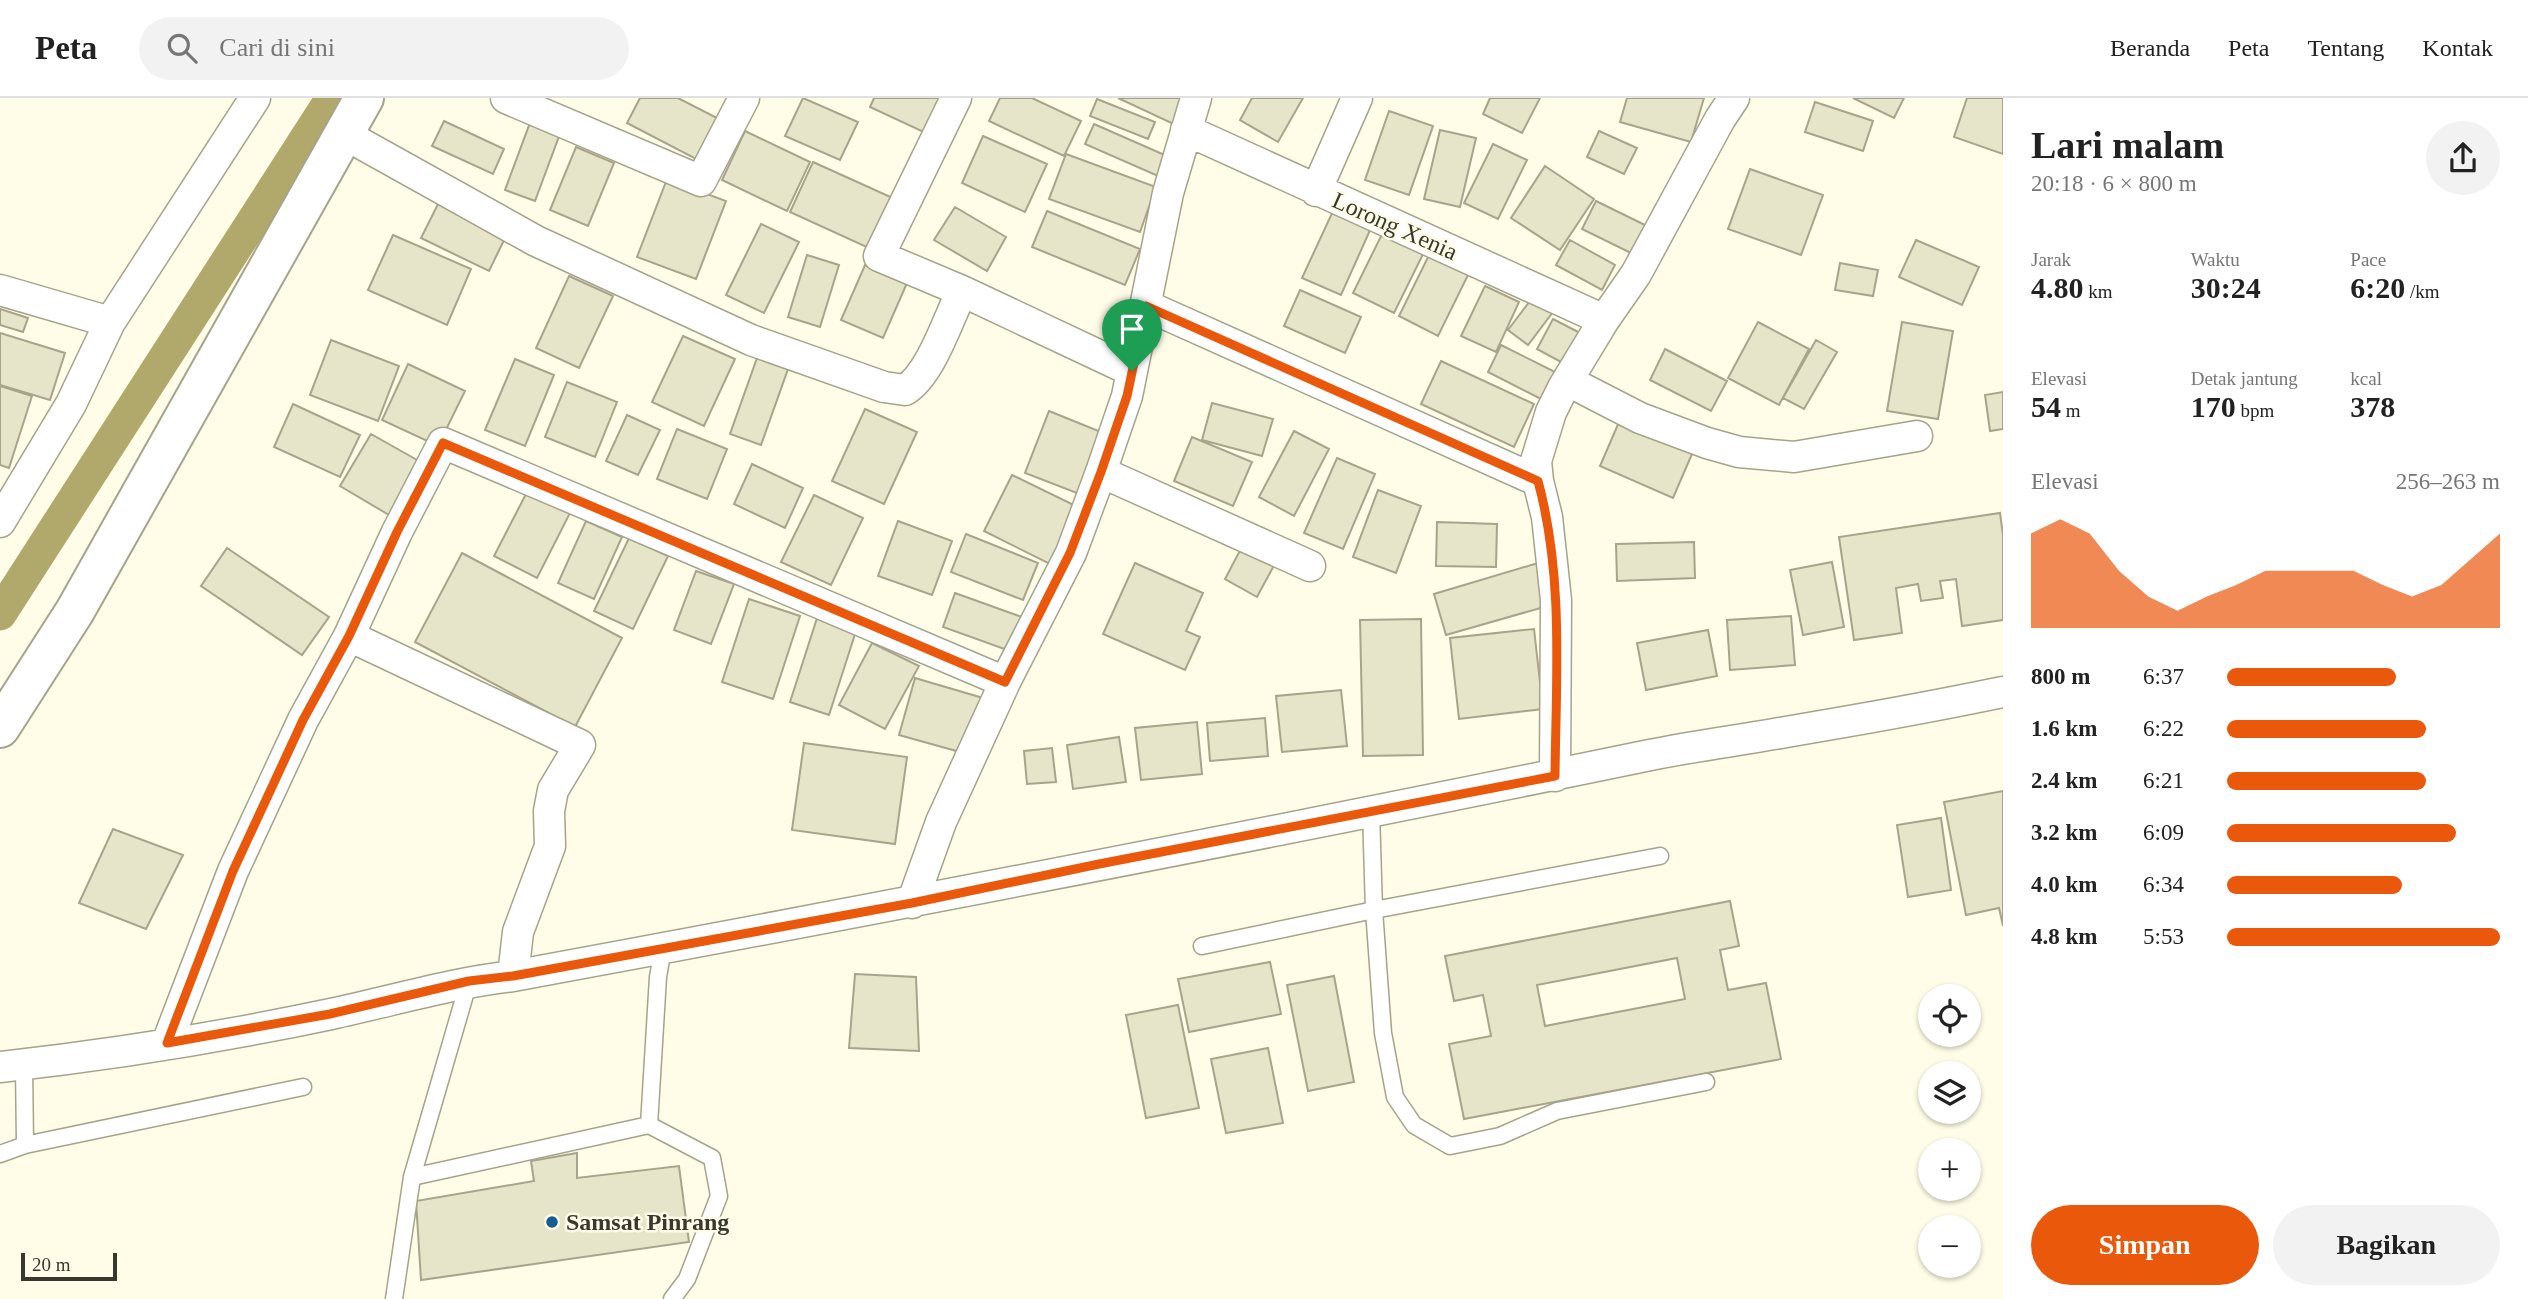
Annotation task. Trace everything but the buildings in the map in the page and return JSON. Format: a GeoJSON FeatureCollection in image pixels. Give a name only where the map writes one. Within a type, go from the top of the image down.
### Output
{"type":"FeatureCollection","features":[{"type":"Feature","properties":{"kind":"main road"},"geometry":{"type":"LineString","coordinates":[[0,728],[75,611],[364,98]]}},
{"type":"Feature","properties":{"kind":"street"},"geometry":{"type":"LineString","coordinates":[[0,522],[71,404],[110,322],[255,98]]}},
{"type":"Feature","properties":{"kind":"street"},"geometry":{"type":"LineString","coordinates":[[506,98],[701,181],[744,98]]}},
{"type":"Feature","properties":{"kind":"street"},"geometry":{"type":"LineString","coordinates":[[956,98],[879,256],[962,291],[1132,371]]}},
{"type":"Feature","properties":{"kind":"street"},"geometry":{"type":"LineString","coordinates":[[912,903],[941,822],[1005,682],[1070,553],[1101,472],[1127,396],[1168,193],[1196,98]]}},
{"type":"Feature","properties":{"kind":"street"},"geometry":{"type":"LineString","coordinates":[[1316,191],[1357,98]]}},
{"type":"Feature","properties":{"kind":"street"},"geometry":{"type":"LineString","coordinates":[[1555,776],[1556,600],[1547,517],[1536,461],[1551,412],[1604,320],[1642,264],[1734,98]]}},
{"type":"Feature","properties":{"kind":"street","name":"Lorong Xenia"},"geometry":{"type":"LineString","coordinates":[[1186,130],[1604,320]]}},
{"type":"Feature","properties":{"kind":"street"},"geometry":{"type":"LineString","coordinates":[[344,134],[536,242],[751,340],[884,387],[905,390],[914,384],[926,367],[962,291]]}},
{"type":"Feature","properties":{"kind":"street"},"geometry":{"type":"LineString","coordinates":[[0,290],[110,322]]}},
{"type":"Feature","properties":{"kind":"street"},"geometry":{"type":"LineString","coordinates":[[1146,306],[1538,481]]}},
{"type":"Feature","properties":{"kind":"street"},"geometry":{"type":"LineString","coordinates":[[1568,381],[1640,418],[1739,452],[1794,457],[1917,436]]}},
{"type":"Feature","properties":{"kind":"street"},"geometry":{"type":"LineString","coordinates":[[167,1043],[233,871],[303,720],[349,636],[397,532],[443,443],[1005,682]]}},
{"type":"Feature","properties":{"kind":"street"},"geometry":{"type":"LineString","coordinates":[[1101,472],[1310,566]]}},
{"type":"Feature","properties":{"kind":"street"},"geometry":{"type":"LineString","coordinates":[[349,636],[580,745],[553,790],[548,811],[550,846],[518,932],[513,976]]}},
{"type":"Feature","properties":{"kind":"street"},"geometry":{"type":"LineString","coordinates":[[12,1066],[167,1043],[330,1014],[469,981],[513,976],[912,903],[1654,754],[1905,712],[2003,692]]}},
{"type":"Feature","properties":{"kind":"lane"},"geometry":{"type":"LineString","coordinates":[[1371,811],[1382,1033],[1395,1097],[1415,1125],[1450,1146],[1500,1136],[1557,1111],[1706,1082]]}},
{"type":"Feature","properties":{"kind":"lane"},"geometry":{"type":"LineString","coordinates":[[1202,946],[1374,910],[1660,856]]}},
{"type":"Feature","properties":{"kind":"lane"},"geometry":{"type":"LineString","coordinates":[[649,1125],[658,977],[663,948]]}},
{"type":"Feature","properties":{"kind":"lane"},"geometry":{"type":"LineString","coordinates":[[394,1299],[412,1177],[469,981]]}},
{"type":"Feature","properties":{"kind":"lane"},"geometry":{"type":"LineString","coordinates":[[12,1066],[25,1145]]}},
{"type":"Feature","properties":{"kind":"lane"},"geometry":{"type":"LineString","coordinates":[[0,1154],[25,1145],[303,1087]]}},
{"type":"Feature","properties":{"kind":"lane"},"geometry":{"type":"LineString","coordinates":[[412,1177],[649,1125],[712,1158],[719,1196],[687,1279],[672,1299]]}},
{"type":"Feature","properties":{"kind":"waterway"},"geometry":{"type":"LineString","coordinates":[[0,614],[332,98]]}},
{"type":"Feature","properties":{"kind":"place","name":"Samsat Pinrang"},"geometry":{"type":"Point","coordinates":[552,1222]}},
{"type":"Feature","properties":{"kind":"route"},"geometry":{"type":"LineString","coordinates":[[1146,306],[1538,481],[1547,517],[1556,600],[1555,776],[912,903],[807,920],[513,976],[469,981],[330,1014],[167,1043],[233,871],[303,720],[349,636],[397,532],[443,443],[1005,682],[1070,553],[1127,396],[1132,371],[1146,306]]}}]}
